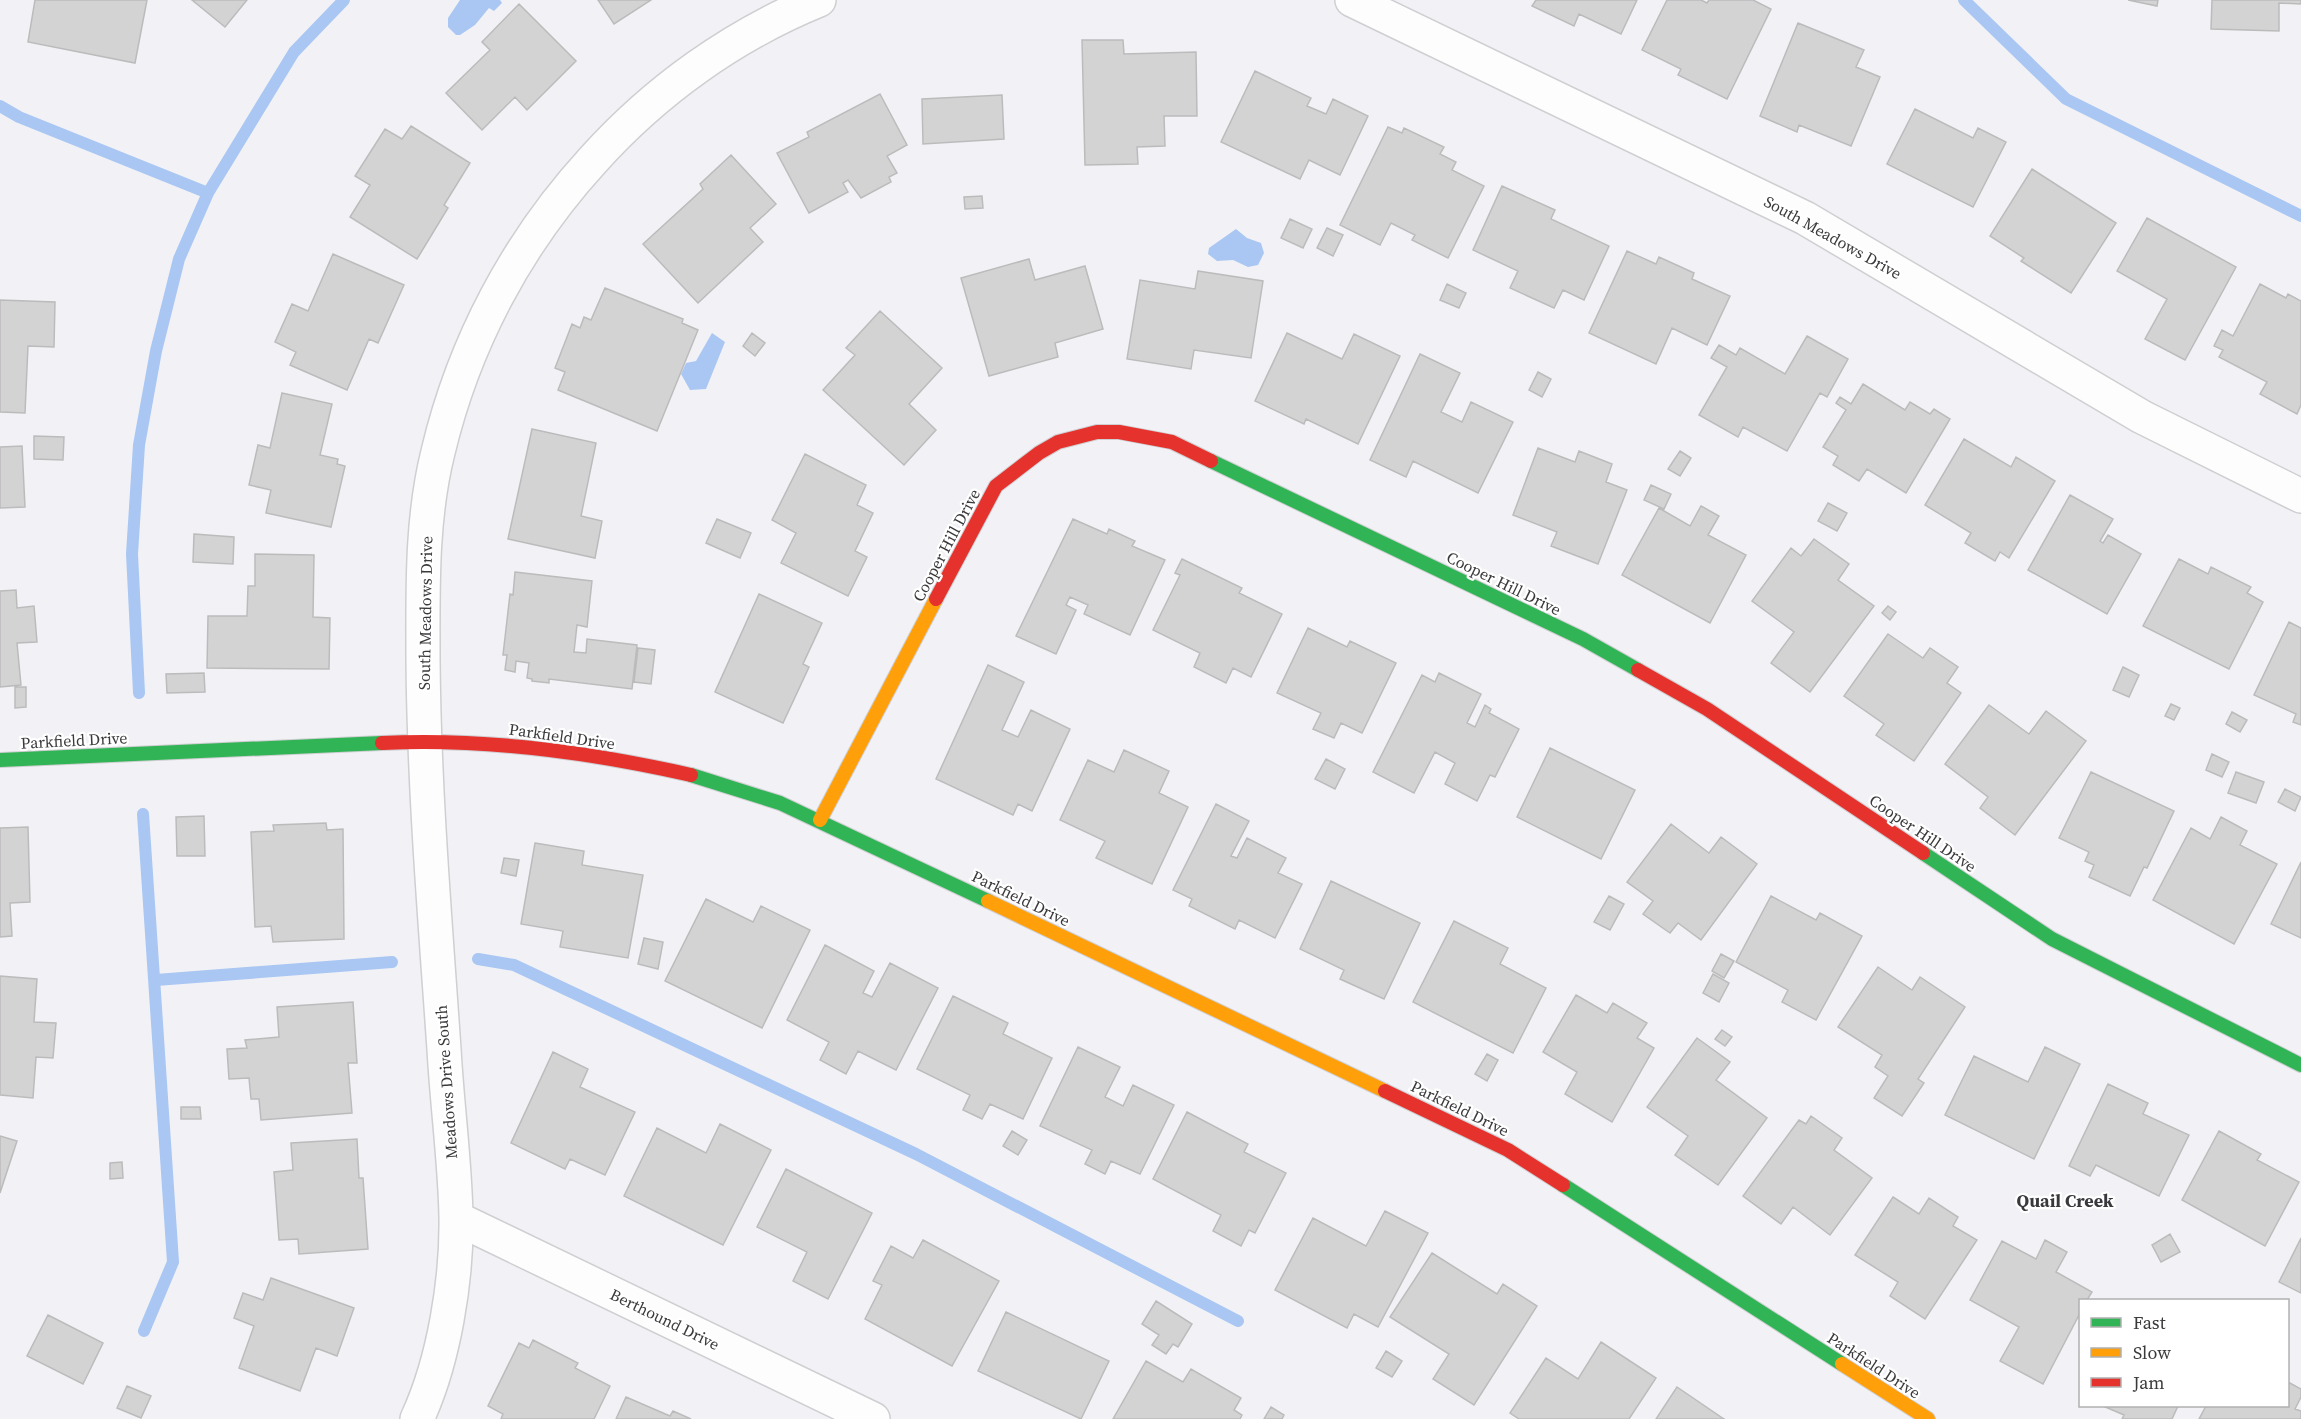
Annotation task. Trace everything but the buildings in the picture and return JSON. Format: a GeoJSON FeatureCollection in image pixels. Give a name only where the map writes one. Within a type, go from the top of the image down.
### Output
{"type":"FeatureCollection","features":[{"type":"Feature","properties":{"kind":"street","name":"South Meadows Drive"},"geometry":{"type":"LineString","coordinates":[[424,741],[423,566],[437,455],[456,384],[501,285],[529,239],[564,192],[644,107],[706,60],[786,13],[819,0]]}},
{"type":"Feature","properties":{"kind":"street","name":"South Meadows Drive"},"geometry":{"type":"LineString","coordinates":[[1352,0],[1805,218],[2142,417],[2301,496]]}},
{"type":"Feature","properties":{"kind":"street","name":"Cooper Hill Drive"},"geometry":{"type":"LineString","coordinates":[[820,820],[996,486],[1032,455],[1063,440],[1094,431],[1123,430],[1172,442],[1583,639],[1707,709],[2071,950],[2301,1065]]}},
{"type":"Feature","properties":{"kind":"street","name":"Parkfield Drive"},"geometry":{"type":"LineString","coordinates":[[0,760],[424,741],[486,743],[573,751],[656,767],[741,789],[820,820],[1508,1150],[1928,1419]]}},
{"type":"Feature","properties":{"kind":"street","name":"Meadows Drive South"},"geometry":{"type":"LineString","coordinates":[[417,1419],[447,1326],[456,1218],[424,741]]}},
{"type":"Feature","properties":{"kind":"street","name":"Berthound Drive"},"geometry":{"type":"LineString","coordinates":[[456,1218],[873,1419]]}},
{"type":"Feature","properties":{"kind":"water"},"geometry":{"type":"Polygon","coordinates":[[[460,0],[500,0],[502,3],[494,11],[489,8],[475,25],[460,35],[456,35],[448,27],[448,18],[460,0]]]}},
{"type":"Feature","properties":{"kind":"water"},"geometry":{"type":"Polygon","coordinates":[[[1236,229],[1247,238],[1261,243],[1264,253],[1258,265],[1248,267],[1233,260],[1217,261],[1208,254],[1209,248],[1236,229]]]}},
{"type":"Feature","properties":{"kind":"water"},"geometry":{"type":"Polygon","coordinates":[[[712,333],[725,342],[706,389],[690,390],[681,374],[686,363],[696,361],[712,333]]]}},
{"type":"Feature","properties":{"kind":"waterway"},"geometry":{"type":"LineString","coordinates":[[139,693],[132,554],[139,445],[156,351],[179,259],[208,193],[294,52],[344,0]]}},
{"type":"Feature","properties":{"kind":"waterway"},"geometry":{"type":"LineString","coordinates":[[1964,0],[2066,99],[2301,216]]}},
{"type":"Feature","properties":{"kind":"waterway"},"geometry":{"type":"LineString","coordinates":[[0,106],[19,117],[208,193]]}},
{"type":"Feature","properties":{"kind":"waterway"},"geometry":{"type":"LineString","coordinates":[[143,814],[173,1262],[144,1331]]}},
{"type":"Feature","properties":{"kind":"waterway"},"geometry":{"type":"LineString","coordinates":[[478,959],[514,965],[916,1154],[1238,1321]]}},
{"type":"Feature","properties":{"kind":"waterway"},"geometry":{"type":"LineString","coordinates":[[156,980],[392,962]]}},
{"type":"Feature","properties":{"kind":"traffic: fast"},"geometry":{"type":"LineString","coordinates":[[1211,461],[1583,639],[1638,670]]}},
{"type":"Feature","properties":{"kind":"traffic: fast"},"geometry":{"type":"LineString","coordinates":[[0,760],[382,743]]}},
{"type":"Feature","properties":{"kind":"traffic: fast"},"geometry":{"type":"LineString","coordinates":[[691,775],[780,803],[988,901]]}},
{"type":"Feature","properties":{"kind":"traffic: fast"},"geometry":{"type":"LineString","coordinates":[[1923,853],[2052,939],[2301,1065]]}},
{"type":"Feature","properties":{"kind":"traffic: fast"},"geometry":{"type":"LineString","coordinates":[[1563,1185],[1842,1364]]}},
{"type":"Feature","properties":{"kind":"traffic: slow"},"geometry":{"type":"LineString","coordinates":[[820,820],[936,599]]}},
{"type":"Feature","properties":{"kind":"traffic: slow"},"geometry":{"type":"LineString","coordinates":[[988,901],[1385,1091]]}},
{"type":"Feature","properties":{"kind":"traffic: slow"},"geometry":{"type":"LineString","coordinates":[[1842,1364],[1928,1419]]}},
{"type":"Feature","properties":{"kind":"traffic: jam"},"geometry":{"type":"LineString","coordinates":[[936,599],[996,486],[1039,453],[1058,442],[1097,432],[1119,432],[1172,442],[1211,461]]}},
{"type":"Feature","properties":{"kind":"traffic: jam"},"geometry":{"type":"LineString","coordinates":[[1638,670],[1707,709],[1923,853]]}},
{"type":"Feature","properties":{"kind":"traffic: jam"},"geometry":{"type":"LineString","coordinates":[[382,743],[460,743],[537,748],[576,753],[691,775]]}},
{"type":"Feature","properties":{"kind":"traffic: jam"},"geometry":{"type":"LineString","coordinates":[[1385,1091],[1508,1150],[1563,1185]]}},
{"type":"Feature","properties":{"kind":"district","name":"Quail Creek"},"geometry":{"type":"Point","coordinates":[2065,1201]}}]}
